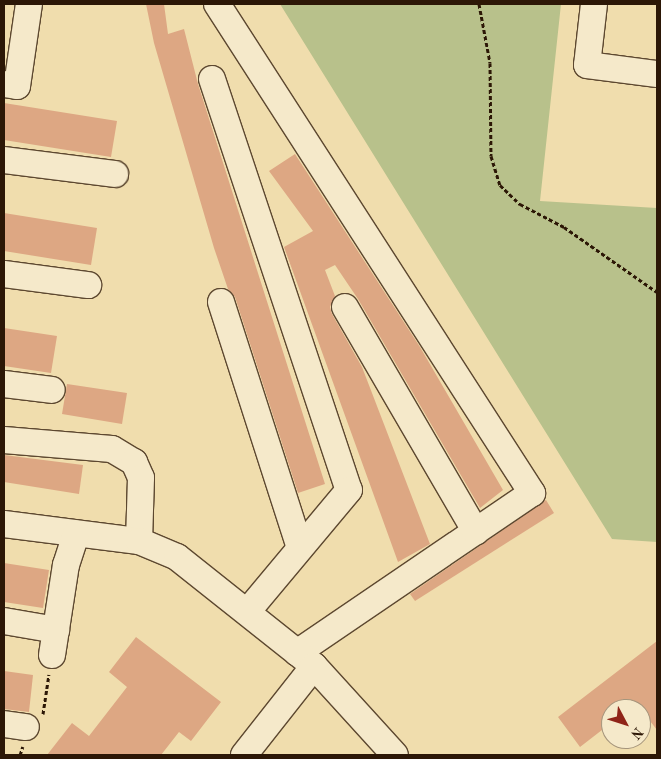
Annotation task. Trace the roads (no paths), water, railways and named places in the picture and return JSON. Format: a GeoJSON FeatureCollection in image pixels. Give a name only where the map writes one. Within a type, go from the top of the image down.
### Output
{"type":"FeatureCollection","features":[{"type":"Feature","properties":{"kind":"street"},"geometry":{"type":"LineString","coordinates":[[4,84],[18,86],[29,4]]}},
{"type":"Feature","properties":{"kind":"street"},"geometry":{"type":"LineString","coordinates":[[217,4],[532,493],[476,532],[306,660],[244,755]]}},
{"type":"Feature","properties":{"kind":"street"},"geometry":{"type":"LineString","coordinates":[[594,4],[587,65],[657,74]]}},
{"type":"Feature","properties":{"kind":"street"},"geometry":{"type":"LineString","coordinates":[[212,79],[349,490],[247,612]]}},
{"type":"Feature","properties":{"kind":"street"},"geometry":{"type":"LineString","coordinates":[[4,160],[114,174]]}},
{"type":"Feature","properties":{"kind":"street"},"geometry":{"type":"LineString","coordinates":[[4,274],[88,285]]}},
{"type":"Feature","properties":{"kind":"street"},"geometry":{"type":"LineString","coordinates":[[222,302],[300,548]]}},
{"type":"Feature","properties":{"kind":"street"},"geometry":{"type":"LineString","coordinates":[[345,307],[476,532]]}},
{"type":"Feature","properties":{"kind":"street"},"geometry":{"type":"LineString","coordinates":[[4,384],[52,390]]}},
{"type":"Feature","properties":{"kind":"street"},"geometry":{"type":"LineString","coordinates":[[4,440],[112,449],[134,462],[141,478],[139,540]]}},
{"type":"Feature","properties":{"kind":"street"},"geometry":{"type":"LineString","coordinates":[[4,524],[139,540],[177,557],[306,660],[395,755]]}},
{"type":"Feature","properties":{"kind":"street"},"geometry":{"type":"LineString","coordinates":[[4,621],[54,643],[66,565],[76,534]]}}]}
